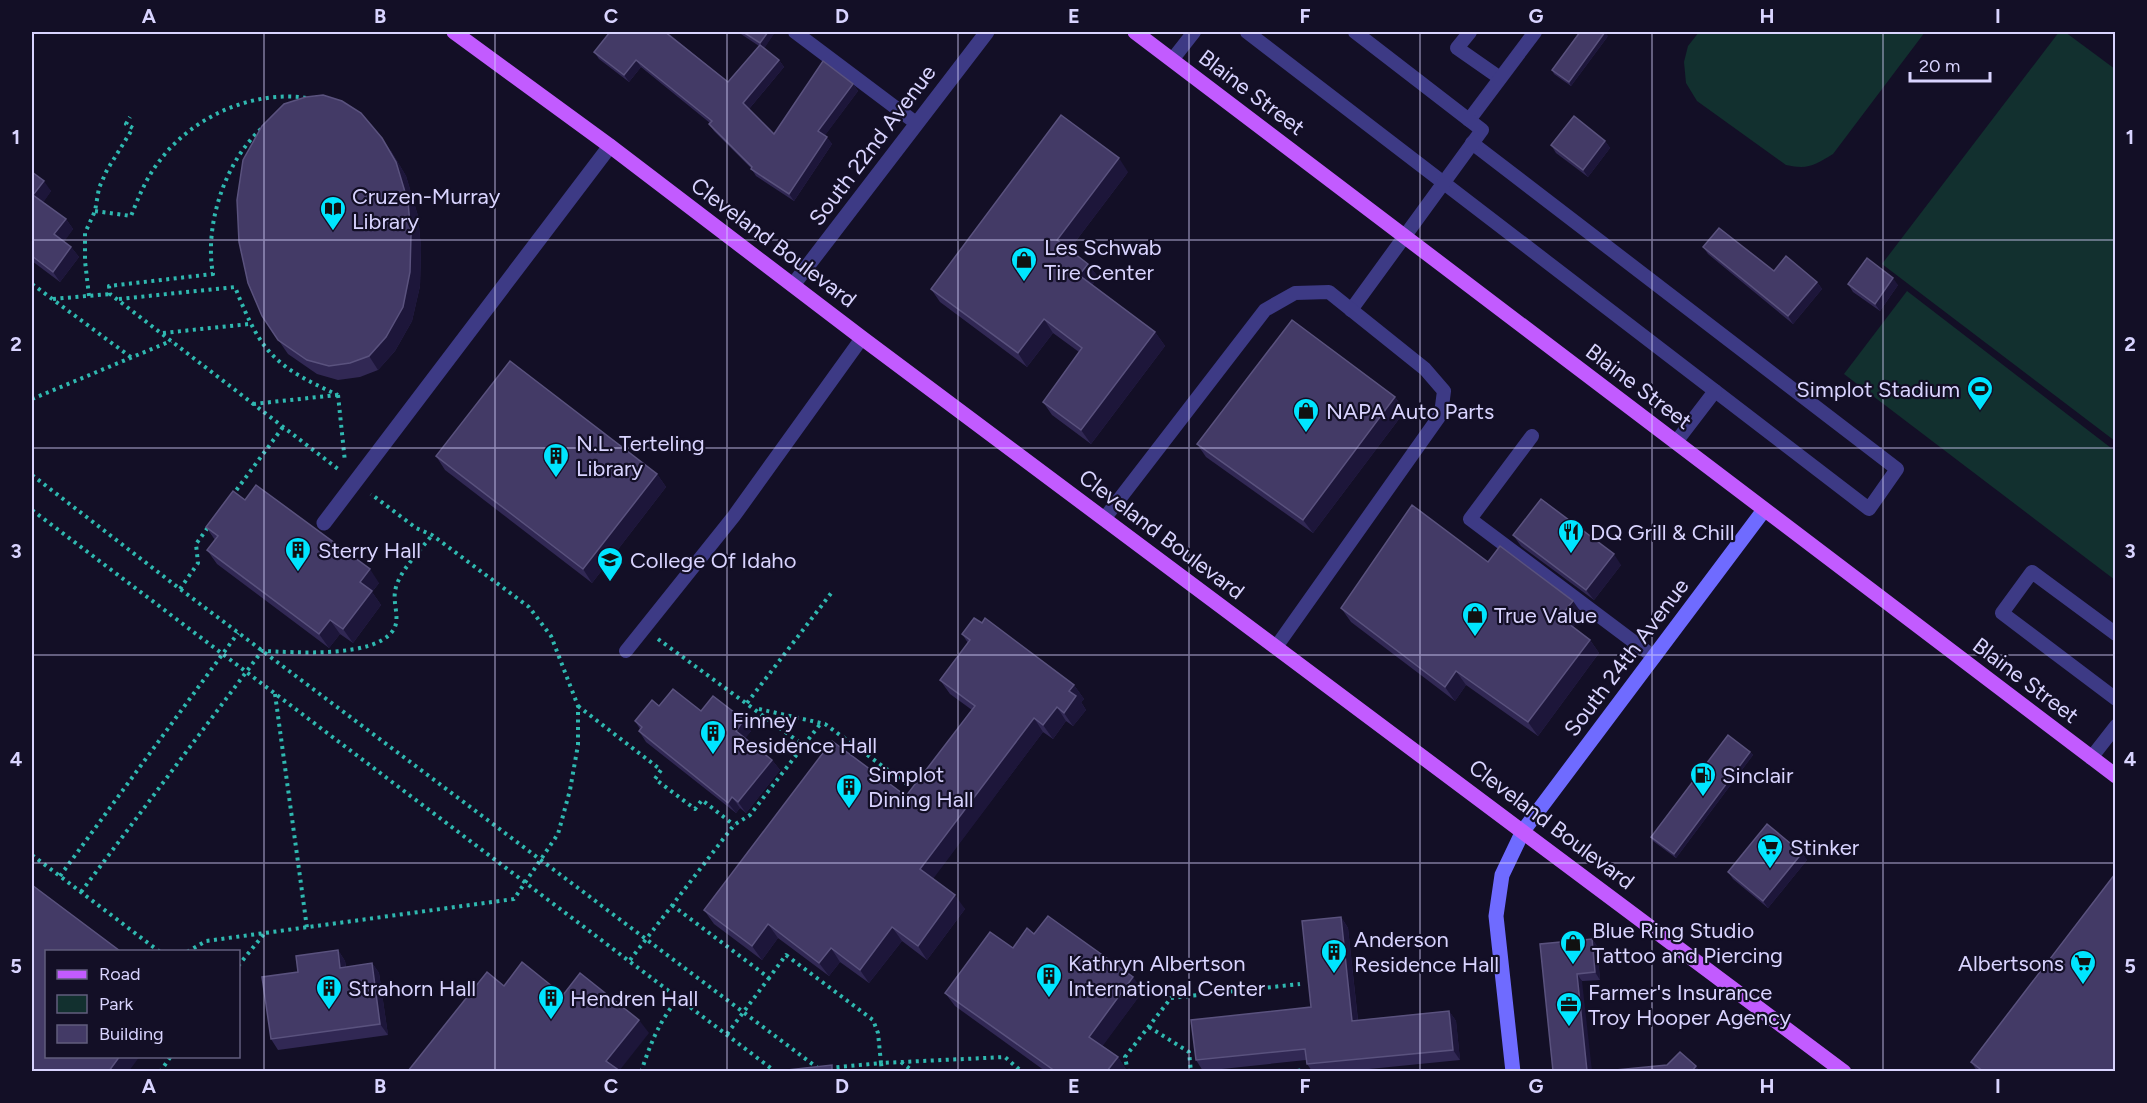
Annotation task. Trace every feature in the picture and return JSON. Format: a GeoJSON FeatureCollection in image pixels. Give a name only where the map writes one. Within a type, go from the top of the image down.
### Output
{"type":"FeatureCollection","features":[{"type":"Feature","properties":{"kind":"main road","name":"Cleveland Boulevard"},"geometry":{"type":"LineString","coordinates":[[454,32],[610,146],[862,338],[1844,1071]]}},
{"type":"Feature","properties":{"kind":"main road","name":"Blaine Street"},"geometry":{"type":"LineString","coordinates":[[1135,32],[2115,777]]}},
{"type":"Feature","properties":{"kind":"main road","name":"South 24th Avenue"},"geometry":{"type":"LineString","coordinates":[[1513,1071],[1496,916],[1502,875],[1523,831],[1764,510]]}},
{"type":"Feature","properties":{"kind":"street","name":"South 22nd Avenue"},"geometry":{"type":"LineString","coordinates":[[794,285],[987,32]]}},
{"type":"Feature","properties":{"kind":"street"},"geometry":{"type":"LineString","coordinates":[[324,523],[350,478],[610,146]]}},
{"type":"Feature","properties":{"kind":"lane"},"geometry":{"type":"LineString","coordinates":[[795,32],[916,123]]}},
{"type":"Feature","properties":{"kind":"lane"},"geometry":{"type":"LineString","coordinates":[[1172,60],[1194,32]]}},
{"type":"Feature","properties":{"kind":"lane"},"geometry":{"type":"LineString","coordinates":[[1247,32],[1869,509],[1897,470],[1472,143]]}},
{"type":"Feature","properties":{"kind":"lane"},"geometry":{"type":"LineString","coordinates":[[1351,310],[1482,130],[1355,32]]}},
{"type":"Feature","properties":{"kind":"lane"},"geometry":{"type":"LineString","coordinates":[[1470,32],[1457,48],[1500,78]]}},
{"type":"Feature","properties":{"kind":"lane"},"geometry":{"type":"LineString","coordinates":[[1469,120],[1535,32]]}},
{"type":"Feature","properties":{"kind":"lane"},"geometry":{"type":"LineString","coordinates":[[1104,519],[1265,310],[1295,293],[1329,292],[1425,369],[1444,391],[1440,414],[1276,647]]}},
{"type":"Feature","properties":{"kind":"lane"},"geometry":{"type":"LineString","coordinates":[[626,651],[734,516],[862,338]]}},
{"type":"Feature","properties":{"kind":"lane"},"geometry":{"type":"LineString","coordinates":[[1676,442],[1715,392]]}},
{"type":"Feature","properties":{"kind":"lane"},"geometry":{"type":"LineString","coordinates":[[1532,436],[1470,519],[1654,657]]}},
{"type":"Feature","properties":{"kind":"lane"},"geometry":{"type":"LineString","coordinates":[[2115,634],[2032,572],[2002,613],[2115,699]]}},
{"type":"Feature","properties":{"kind":"lane"},"geometry":{"type":"LineString","coordinates":[[2091,758],[2115,726]]}},
{"type":"Feature","properties":{"kind":"path"},"geometry":{"type":"LineString","coordinates":[[95,211],[131,216],[141,191],[161,158],[184,136],[214,115],[260,99],[283,96],[314,99]]}},
{"type":"Feature","properties":{"kind":"path"},"geometry":{"type":"LineString","coordinates":[[89,296],[85,233],[95,211],[99,188],[106,170],[133,128],[126,124],[130,117]]}},
{"type":"Feature","properties":{"kind":"path"},"geometry":{"type":"LineString","coordinates":[[110,294],[109,286],[213,274],[210,239],[213,217],[237,161],[252,138],[264,126]]}},
{"type":"Feature","properties":{"kind":"path"},"geometry":{"type":"LineString","coordinates":[[32,284],[132,358]]}},
{"type":"Feature","properties":{"kind":"path"},"geometry":{"type":"LineString","coordinates":[[118,299],[235,287],[249,324],[272,357],[291,371],[338,395]]}},
{"type":"Feature","properties":{"kind":"path"},"geometry":{"type":"LineString","coordinates":[[32,289],[37,288]]}},
{"type":"Feature","properties":{"kind":"path"},"geometry":{"type":"LineString","coordinates":[[52,299],[110,294],[118,299],[416,528],[432,535],[529,607],[551,636],[578,705],[578,745],[570,790],[558,834],[514,899],[206,941],[189,950]]}},
{"type":"Feature","properties":{"kind":"path"},"geometry":{"type":"LineString","coordinates":[[162,333],[249,324]]}},
{"type":"Feature","properties":{"kind":"path"},"geometry":{"type":"LineString","coordinates":[[32,399],[171,341]]}},
{"type":"Feature","properties":{"kind":"path"},"geometry":{"type":"LineString","coordinates":[[338,395],[350,478]]}},
{"type":"Feature","properties":{"kind":"path"},"geometry":{"type":"LineString","coordinates":[[253,404],[338,395]]}},
{"type":"Feature","properties":{"kind":"path"},"geometry":{"type":"LineString","coordinates":[[229,499],[283,427]]}},
{"type":"Feature","properties":{"kind":"path"},"geometry":{"type":"LineString","coordinates":[[32,475],[238,633],[818,1069]]}},
{"type":"Feature","properties":{"kind":"path"},"geometry":{"type":"LineString","coordinates":[[32,510],[776,1071]]}},
{"type":"Feature","properties":{"kind":"path"},"geometry":{"type":"LineString","coordinates":[[180,589],[198,563],[196,544],[216,517]]}},
{"type":"Feature","properties":{"kind":"path"},"geometry":{"type":"LineString","coordinates":[[262,651],[353,650],[382,642],[395,627],[394,593],[398,579],[432,535]]}},
{"type":"Feature","properties":{"kind":"path"},"geometry":{"type":"LineString","coordinates":[[747,702],[832,592]]}},
{"type":"Feature","properties":{"kind":"path"},"geometry":{"type":"LineString","coordinates":[[643,628],[747,702],[803,746]]}},
{"type":"Feature","properties":{"kind":"path"},"geometry":{"type":"LineString","coordinates":[[60,876],[238,633]]}},
{"type":"Feature","properties":{"kind":"path"},"geometry":{"type":"LineString","coordinates":[[81,892],[262,651]]}},
{"type":"Feature","properties":{"kind":"path"},"geometry":{"type":"LineString","coordinates":[[275,694],[307,928]]}},
{"type":"Feature","properties":{"kind":"path"},"geometry":{"type":"LineString","coordinates":[[578,705],[661,770],[655,779],[695,809],[702,800],[734,825]]}},
{"type":"Feature","properties":{"kind":"path"},"geometry":{"type":"LineString","coordinates":[[755,709],[825,724],[907,784]]}},
{"type":"Feature","properties":{"kind":"path"},"geometry":{"type":"LineString","coordinates":[[630,960],[734,825],[750,815],[821,723]]}},
{"type":"Feature","properties":{"kind":"path"},"geometry":{"type":"LineString","coordinates":[[32,855],[159,950]]}},
{"type":"Feature","properties":{"kind":"path"},"geometry":{"type":"LineString","coordinates":[[672,905],[769,978]]}},
{"type":"Feature","properties":{"kind":"path"},"geometry":{"type":"LineString","coordinates":[[240,963],[264,933]]}},
{"type":"Feature","properties":{"kind":"path"},"geometry":{"type":"LineString","coordinates":[[727,1034],[786,955],[873,1020],[878,1033],[882,1071]]}},
{"type":"Feature","properties":{"kind":"path"},"geometry":{"type":"LineString","coordinates":[[1128,1071],[1125,1058],[1171,998],[1300,984]]}},
{"type":"Feature","properties":{"kind":"path"},"geometry":{"type":"LineString","coordinates":[[641,1071],[653,1035],[664,1015],[679,997]]}},
{"type":"Feature","properties":{"kind":"path"},"geometry":{"type":"LineString","coordinates":[[1149,1028],[1189,1052],[1191,1071]]}},
{"type":"Feature","properties":{"kind":"path"},"geometry":{"type":"LineString","coordinates":[[808,1070],[881,1063],[1005,1057],[1022,1071]]}},
{"type":"Feature","properties":{"kind":"path"},"geometry":{"type":"LineString","coordinates":[[160,1071],[170,1058]]}},
{"type":"Feature","properties":{"kind":"path"},"geometry":{"type":"LineString","coordinates":[[900,1062],[914,1071]]}},
{"type":"Feature","properties":{"kind":"path"},"geometry":{"type":"LineString","coordinates":[[1290,1071],[1303,1070]]}},
{"type":"Feature","properties":{"kind":"green space"},"geometry":{"type":"Polygon","coordinates":[[[1699,32],[1925,32],[1833,154],[1816,164],[1800,167],[1786,165],[1697,101],[1686,83],[1684,62],[1688,46],[1699,32]]]}},
{"type":"Feature","properties":{"kind":"green space"},"geometry":{"type":"Polygon","coordinates":[[[2059,32],[2065,32],[2115,69],[2115,441],[1882,264],[2059,32]]]}},
{"type":"Feature","properties":{"kind":"green space","name":"Simplot Stadium"},"geometry":{"type":"Polygon","coordinates":[[[1907,291],[2115,451],[2115,580],[1844,374],[1907,291]]]}},
{"type":"Feature","properties":{"kind":"building"},"geometry":{"type":"Polygon","coordinates":[[[610,32],[665,32],[728,82],[760,45],[779,60],[743,103],[774,134],[823,61],[853,84],[818,131],[827,137],[789,194],[751,169],[752,167],[709,124],[712,121],[636,60],[624,75],[594,52],[610,32]]]}},
{"type":"Feature","properties":{"kind":"building"},"geometry":{"type":"Polygon","coordinates":[[[743,32],[768,32],[760,43],[743,32]]]}},
{"type":"Feature","properties":{"kind":"building"},"geometry":{"type":"Polygon","coordinates":[[[1580,32],[1605,32],[1569,82],[1552,70],[1580,32]]]}},
{"type":"Feature","properties":{"kind":"building","name":"Cruzen-Murray Library"},"geometry":{"type":"Polygon","coordinates":[[[323,95],[342,101],[361,113],[382,138],[396,162],[408,202],[411,235],[410,272],[403,307],[386,337],[369,356],[350,363],[329,366],[307,360],[278,340],[262,316],[248,283],[239,242],[237,200],[243,160],[262,126],[284,104],[306,97],[323,95]]]}},
{"type":"Feature","properties":{"kind":"building","name":"Les Schwab Tire Center"},"geometry":{"type":"Polygon","coordinates":[[[1061,115],[1119,158],[1057,240],[1088,264],[1079,275],[1155,332],[1081,430],[1043,402],[1082,348],[1044,319],[1018,353],[931,289],[1061,115]]]}},
{"type":"Feature","properties":{"kind":"building"},"geometry":{"type":"Polygon","coordinates":[[[1574,116],[1605,141],[1583,170],[1551,145],[1574,116]]]}},
{"type":"Feature","properties":{"kind":"building"},"geometry":{"type":"Polygon","coordinates":[[[32,172],[44,181],[33,195],[66,219],[54,234],[71,247],[53,272],[32,256],[32,172]]]}},
{"type":"Feature","properties":{"kind":"building"},"geometry":{"type":"Polygon","coordinates":[[[1719,228],[1774,271],[1786,256],[1817,282],[1788,316],[1703,247],[1719,228]]]}},
{"type":"Feature","properties":{"kind":"building"},"geometry":{"type":"Polygon","coordinates":[[[1867,258],[1893,278],[1875,304],[1848,284],[1867,258]]]}},
{"type":"Feature","properties":{"kind":"building","name":"NAPA Auto Parts"},"geometry":{"type":"Polygon","coordinates":[[[1292,320],[1395,397],[1303,520],[1197,444],[1292,320]]]}},
{"type":"Feature","properties":{"kind":"building","name":"N.L. Terteling Library"},"geometry":{"type":"Polygon","coordinates":[[[510,361],[657,474],[583,569],[436,456],[510,361]]]}},
{"type":"Feature","properties":{"kind":"building","name":"Sterry Hall"},"geometry":{"type":"Polygon","coordinates":[[[256,485],[370,569],[360,582],[372,591],[343,629],[330,620],[319,634],[207,550],[218,536],[206,527],[233,491],[245,500],[256,485]]]}},
{"type":"Feature","properties":{"kind":"building","name":"DQ Grill & Chill"},"geometry":{"type":"Polygon","coordinates":[[[1541,499],[1614,554],[1586,590],[1513,535],[1541,499]]]}},
{"type":"Feature","properties":{"kind":"building","name":"True Value"},"geometry":{"type":"Polygon","coordinates":[[[1412,505],[1488,562],[1500,546],[1573,601],[1560,617],[1590,640],[1528,722],[1456,671],[1445,687],[1341,608],[1412,505]]]}},
{"type":"Feature","properties":{"kind":"building","name":"Simplot Dining Hall"},"geometry":{"type":"Polygon","coordinates":[[[974,618],[982,623],[985,618],[1074,685],[1069,691],[1076,696],[1064,713],[1057,707],[1043,725],[1034,718],[920,869],[955,895],[918,946],[892,927],[860,970],[831,948],[819,963],[768,924],[752,946],[704,910],[832,741],[906,796],[975,706],[940,680],[970,640],[962,634],[974,618]]]}},
{"type":"Feature","properties":{"kind":"building","name":"Finney Residence Hall"},"geometry":{"type":"Polygon","coordinates":[[[673,689],[701,711],[713,696],[744,720],[736,731],[772,760],[738,802],[732,797],[728,803],[639,731],[642,727],[635,721],[652,700],[659,706],[673,689]]]}},
{"type":"Feature","properties":{"kind":"building","name":"Sinclair"},"geometry":{"type":"Polygon","coordinates":[[[1728,735],[1750,752],[1674,854],[1651,837],[1728,735]]]}},
{"type":"Feature","properties":{"kind":"building","name":"Stinker"},"geometry":{"type":"Polygon","coordinates":[[[1767,824],[1802,853],[1763,901],[1728,872],[1767,824]]]}},
{"type":"Feature","properties":{"kind":"building","name":"Albertsons"},"geometry":{"type":"Polygon","coordinates":[[[2115,874],[2115,1071],[1983,1071],[1971,1062],[2115,874]]]}},
{"type":"Feature","properties":{"kind":"building"},"geometry":{"type":"Polygon","coordinates":[[[32,885],[119,950],[45,950],[45,1058],[119,1058],[109,1071],[32,1071],[32,885]]]}},
{"type":"Feature","properties":{"kind":"building","name":"Kathryn Albertson International Center"},"geometry":{"type":"Polygon","coordinates":[[[1048,916],[1133,977],[1089,1037],[1118,1057],[1107,1071],[1055,1071],[945,993],[990,932],[1013,948],[1027,928],[1034,934],[1048,916]]]}},
{"type":"Feature","properties":{"kind":"building","name":"Anderson Residence Hall"},"geometry":{"type":"Polygon","coordinates":[[[1341,917],[1352,1021],[1449,1011],[1453,1050],[1307,1064],[1305,1049],[1196,1060],[1191,1020],[1311,1007],[1302,921],[1341,917]]]}},
{"type":"Feature","properties":{"kind":"building"},"geometry":{"type":"Polygon","coordinates":[[[1592,939],[1595,972],[1577,974],[1587,1071],[1553,1071],[1540,944],[1592,939]]]}},
{"type":"Feature","properties":{"kind":"building","name":"Strahorn Hall"},"geometry":{"type":"Polygon","coordinates":[[[338,950],[340,968],[372,963],[380,1024],[271,1039],[262,977],[298,972],[296,956],[338,950]]]}},
{"type":"Feature","properties":{"kind":"building","name":"Hendren Hall"},"geometry":{"type":"Polygon","coordinates":[[[522,962],[563,995],[580,973],[639,1020],[606,1061],[620,1071],[408,1071],[487,972],[504,986],[522,962]]]}},
{"type":"Feature","properties":{"kind":"building"},"geometry":{"type":"Polygon","coordinates":[[[1680,1052],[1696,1066],[1692,1071],[1654,1071],[1652,1068],[1653,1071],[1605,1071],[1667,1065],[1680,1052]]]}},
{"type":"Feature","properties":{"kind":"building"},"geometry":{"type":"Polygon","coordinates":[[[832,1065],[832,1071],[778,1071],[832,1065]]]}},
{"type":"Feature","properties":{"kind":"place","name":"Cruzen-Murray Library"},"geometry":{"type":"Point","coordinates":[333,232]}},
{"type":"Feature","properties":{"kind":"place","name":"Les Schwab Tire Center"},"geometry":{"type":"Point","coordinates":[1024,283]}},
{"type":"Feature","properties":{"kind":"place","name":"Simplot Stadium"},"geometry":{"type":"Point","coordinates":[1980,412]}},
{"type":"Feature","properties":{"kind":"place","name":"NAPA Auto Parts"},"geometry":{"type":"Point","coordinates":[1306,434]}},
{"type":"Feature","properties":{"kind":"place","name":"N.L. Terteling Library"},"geometry":{"type":"Point","coordinates":[556,479]}},
{"type":"Feature","properties":{"kind":"place","name":"DQ Grill & Chill"},"geometry":{"type":"Point","coordinates":[1571,555]}},
{"type":"Feature","properties":{"kind":"place","name":"Sterry Hall"},"geometry":{"type":"Point","coordinates":[298,573]}},
{"type":"Feature","properties":{"kind":"place","name":"College Of Idaho"},"geometry":{"type":"Point","coordinates":[610,583]}},
{"type":"Feature","properties":{"kind":"place","name":"True Value"},"geometry":{"type":"Point","coordinates":[1475,638]}},
{"type":"Feature","properties":{"kind":"place","name":"Finney Residence Hall"},"geometry":{"type":"Point","coordinates":[713,756]}},
{"type":"Feature","properties":{"kind":"place","name":"Sinclair"},"geometry":{"type":"Point","coordinates":[1703,798]}},
{"type":"Feature","properties":{"kind":"place","name":"Simplot Dining Hall"},"geometry":{"type":"Point","coordinates":[849,810]}},
{"type":"Feature","properties":{"kind":"place","name":"Stinker"},"geometry":{"type":"Point","coordinates":[1770,870]}},
{"type":"Feature","properties":{"kind":"place","name":"Blue Ring Studio Tattoo and Piercing"},"geometry":{"type":"Point","coordinates":[1573,966]}},
{"type":"Feature","properties":{"kind":"place","name":"Anderson Residence Hall"},"geometry":{"type":"Point","coordinates":[1334,975]}},
{"type":"Feature","properties":{"kind":"place","name":"Albertsons"},"geometry":{"type":"Point","coordinates":[2083,986]}},
{"type":"Feature","properties":{"kind":"place","name":"Kathryn Albertson International Center"},"geometry":{"type":"Point","coordinates":[1049,999]}},
{"type":"Feature","properties":{"kind":"place","name":"Strahorn Hall"},"geometry":{"type":"Point","coordinates":[329,1011]}},
{"type":"Feature","properties":{"kind":"place","name":"Hendren Hall"},"geometry":{"type":"Point","coordinates":[551,1021]}},
{"type":"Feature","properties":{"kind":"place","name":"Farmer's Insurance Troy Hooper Agency"},"geometry":{"type":"Point","coordinates":[1569,1028]}}]}
